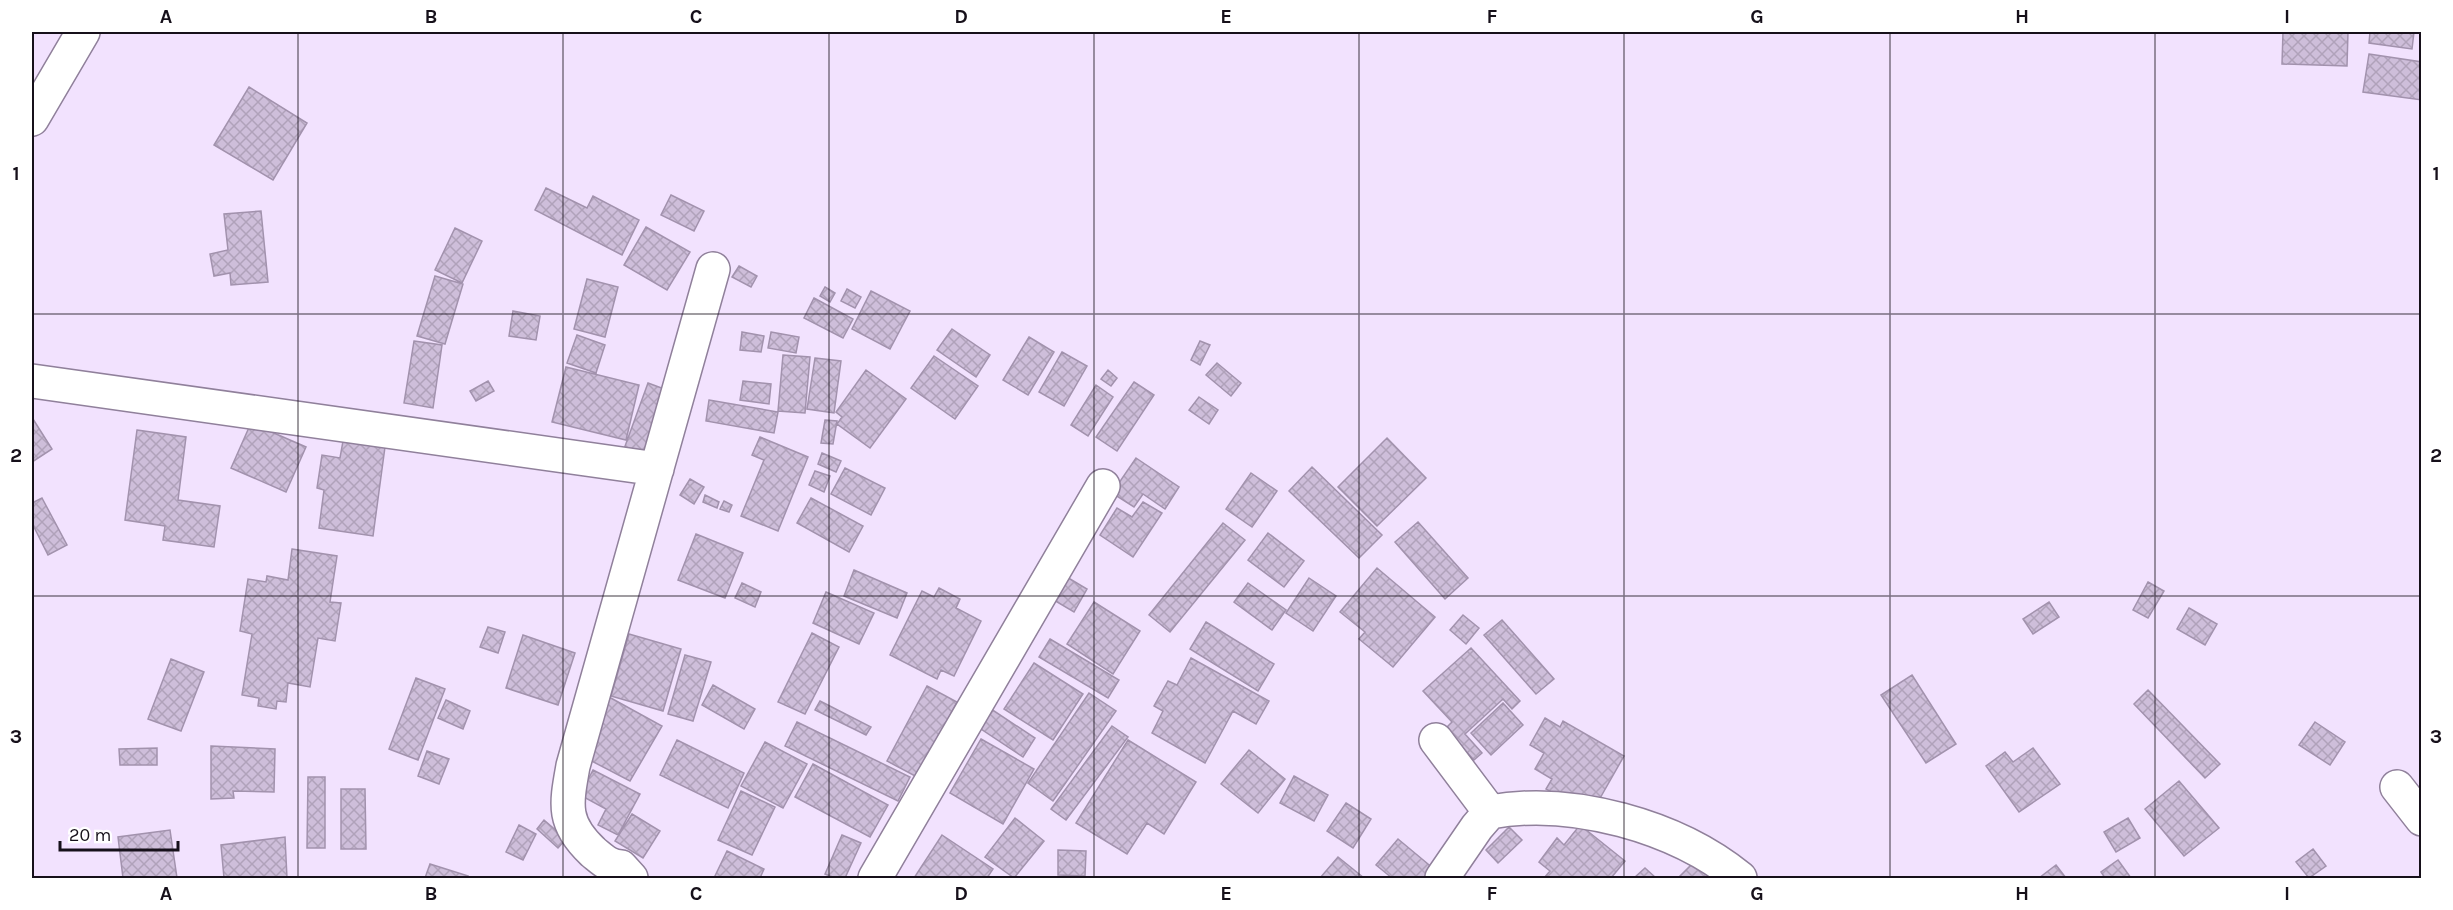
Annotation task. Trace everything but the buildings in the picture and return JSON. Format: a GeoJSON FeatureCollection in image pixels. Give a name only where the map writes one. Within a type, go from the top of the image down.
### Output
{"type":"FeatureCollection","features":[{"type":"Feature","properties":{"kind":"street"},"geometry":{"type":"LineString","coordinates":[[32,119],[83,32]]}},
{"type":"Feature","properties":{"kind":"street"},"geometry":{"type":"LineString","coordinates":[[631,879],[621,867],[609,866],[589,848],[570,824],[567,799],[573,766],[713,269]]}},
{"type":"Feature","properties":{"kind":"street"},"geometry":{"type":"LineString","coordinates":[[32,381],[657,469]]}},
{"type":"Feature","properties":{"kind":"street"},"geometry":{"type":"LineString","coordinates":[[875,879],[1103,486]]}},
{"type":"Feature","properties":{"kind":"street"},"geometry":{"type":"LineString","coordinates":[[1437,740],[1490,812]]}},
{"type":"Feature","properties":{"kind":"street"},"geometry":{"type":"LineString","coordinates":[[2397,787],[2421,819]]}},
{"type":"Feature","properties":{"kind":"street"},"geometry":{"type":"LineString","coordinates":[[1442,879],[1477,826],[1490,812],[1512,808],[1541,809],[1622,820],[1659,832],[1691,846],[1740,879]]}}]}
